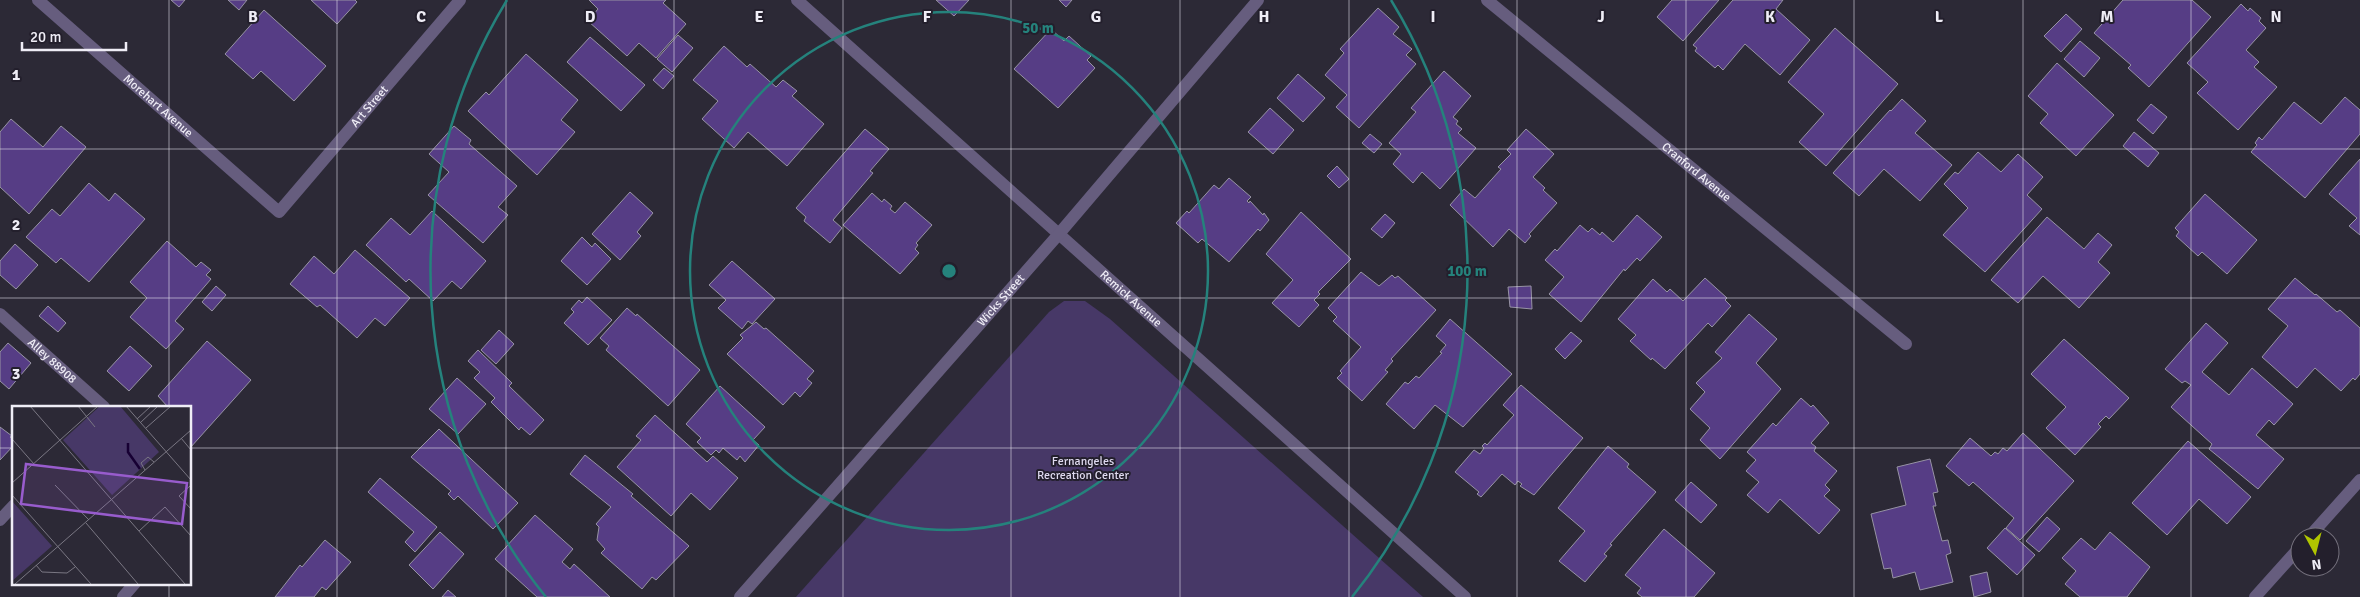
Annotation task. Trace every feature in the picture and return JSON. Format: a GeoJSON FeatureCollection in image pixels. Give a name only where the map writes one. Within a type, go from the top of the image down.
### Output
{"type":"FeatureCollection","features":[{"type":"Feature","properties":{"kind":"street","name":"Morehart Avenue"},"geometry":{"type":"LineString","coordinates":[[38,0],[279,212]]}},
{"type":"Feature","properties":{"kind":"street","name":"Art Street"},"geometry":{"type":"LineString","coordinates":[[279,212],[460,0]]}},
{"type":"Feature","properties":{"kind":"street","name":"Remick Avenue"},"geometry":{"type":"LineString","coordinates":[[797,0],[1465,597]]}},
{"type":"Feature","properties":{"kind":"street","name":"Wicks Street"},"geometry":{"type":"LineString","coordinates":[[740,597],[1058,235],[1258,0]]}},
{"type":"Feature","properties":{"kind":"street","name":"Cranford Avenue"},"geometry":{"type":"LineString","coordinates":[[1487,0],[1906,344]]}},
{"type":"Feature","properties":{"kind":"street","name":"Alley 88908"},"geometry":{"type":"LineString","coordinates":[[0,314],[103,406]]}},
{"type":"Feature","properties":{"kind":"street"},"geometry":{"type":"LineString","coordinates":[[2318,527],[2360,480]]}},
{"type":"Feature","properties":{"kind":"street"},"geometry":{"type":"LineString","coordinates":[[0,520],[12,508]]}},
{"type":"Feature","properties":{"kind":"street"},"geometry":{"type":"LineString","coordinates":[[2255,597],[2290,558]]}},
{"type":"Feature","properties":{"kind":"street"},"geometry":{"type":"LineString","coordinates":[[123,597],[134,584]]}},
{"type":"Feature","properties":{"kind":"green space","name":"Fernangeles Recreation Center"},"geometry":{"type":"Polygon","coordinates":[[[1064,301],[1085,301],[1110,319],[1423,597],[796,597],[1049,312],[1064,301]]]}},
{"type":"Feature","properties":{"kind":"building"},"geometry":{"type":"Polygon","coordinates":[[[171,0],[185,0],[179,7],[171,0]]]}},
{"type":"Feature","properties":{"kind":"building"},"geometry":{"type":"Polygon","coordinates":[[[228,0],[247,0],[239,10],[228,0]]]}},
{"type":"Feature","properties":{"kind":"building"},"geometry":{"type":"Polygon","coordinates":[[[311,0],[355,0],[357,2],[337,24],[311,0]]]}},
{"type":"Feature","properties":{"kind":"building"},"geometry":{"type":"Polygon","coordinates":[[[589,0],[666,0],[663,3],[686,24],[656,58],[639,43],[627,56],[588,21],[598,9],[589,0]]]}},
{"type":"Feature","properties":{"kind":"building"},"geometry":{"type":"Polygon","coordinates":[[[936,0],[969,0],[954,16],[936,0]]]}},
{"type":"Feature","properties":{"kind":"building"},"geometry":{"type":"Polygon","coordinates":[[[1059,0],[1072,0],[1066,7],[1059,0]]]}},
{"type":"Feature","properties":{"kind":"building"},"geometry":{"type":"Polygon","coordinates":[[[1672,0],[1719,0],[1683,41],[1657,17],[1672,0]]]}},
{"type":"Feature","properties":{"kind":"building"},"geometry":{"type":"Polygon","coordinates":[[[1733,0],[1783,0],[1776,9],[1810,40],[1780,75],[1745,44],[1723,70],[1718,65],[1715,68],[1695,51],[1697,48],[1693,45],[1733,0]]]}},
{"type":"Feature","properties":{"kind":"building"},"geometry":{"type":"Polygon","coordinates":[[[2123,0],[2192,0],[2211,17],[2149,87],[2128,68],[2131,65],[2094,33],[2123,0]]]}},
{"type":"Feature","properties":{"kind":"building"},"geometry":{"type":"Polygon","coordinates":[[[2241,4],[2248,11],[2250,8],[2261,18],[2259,21],[2266,28],[2246,50],[2259,62],[2254,67],[2277,87],[2238,130],[2197,93],[2208,82],[2187,63],[2241,4]]]}},
{"type":"Feature","properties":{"kind":"building"},"geometry":{"type":"Polygon","coordinates":[[[1378,8],[1399,27],[1393,34],[1412,49],[1406,55],[1416,64],[1359,128],[1336,107],[1347,95],[1325,75],[1344,53],[1340,49],[1378,8]]]}},
{"type":"Feature","properties":{"kind":"building"},"geometry":{"type":"Polygon","coordinates":[[[264,10],[326,66],[294,101],[261,71],[253,79],[225,54],[264,10]]]}},
{"type":"Feature","properties":{"kind":"building"},"geometry":{"type":"Polygon","coordinates":[[[2066,14],[2082,29],[2061,52],[2044,36],[2066,14]]]}},
{"type":"Feature","properties":{"kind":"building"},"geometry":{"type":"Polygon","coordinates":[[[1835,28],[1898,84],[1826,166],[1799,142],[1824,114],[1788,82],[1835,28]]]}},
{"type":"Feature","properties":{"kind":"building"},"geometry":{"type":"Polygon","coordinates":[[[1051,29],[1064,41],[1069,36],[1091,56],[1087,60],[1095,68],[1058,108],[1014,69],[1051,29]]]}},
{"type":"Feature","properties":{"kind":"building"},"geometry":{"type":"Polygon","coordinates":[[[678,35],[693,48],[672,72],[657,59],[678,35]]]}},
{"type":"Feature","properties":{"kind":"building"},"geometry":{"type":"Polygon","coordinates":[[[590,37],[645,85],[621,111],[567,62],[590,37]]]}},
{"type":"Feature","properties":{"kind":"building"},"geometry":{"type":"Polygon","coordinates":[[[2080,41],[2100,58],[2084,77],[2064,59],[2080,41]]]}},
{"type":"Feature","properties":{"kind":"building"},"geometry":{"type":"Polygon","coordinates":[[[724,46],[747,67],[750,64],[776,87],[783,80],[797,91],[792,96],[824,124],[787,166],[748,132],[734,148],[702,119],[718,101],[693,80],[724,46]]]}},
{"type":"Feature","properties":{"kind":"building"},"geometry":{"type":"Polygon","coordinates":[[[526,54],[578,100],[561,120],[575,132],[537,175],[468,111],[486,92],[489,95],[526,54]]]}},
{"type":"Feature","properties":{"kind":"building"},"geometry":{"type":"Polygon","coordinates":[[[2057,63],[2114,115],[2076,156],[2040,123],[2048,114],[2028,96],[2057,63]]]}},
{"type":"Feature","properties":{"kind":"building"},"geometry":{"type":"Polygon","coordinates":[[[664,68],[674,76],[663,89],[653,80],[664,68]]]}},
{"type":"Feature","properties":{"kind":"building"},"geometry":{"type":"Polygon","coordinates":[[[1444,71],[1471,96],[1453,117],[1458,121],[1456,124],[1462,129],[1458,133],[1476,148],[1440,189],[1422,172],[1413,183],[1393,164],[1401,154],[1389,143],[1416,112],[1411,108],[1444,71]]]}},
{"type":"Feature","properties":{"kind":"building"},"geometry":{"type":"Polygon","coordinates":[[[1298,74],[1325,98],[1303,122],[1277,98],[1298,74]]]}},
{"type":"Feature","properties":{"kind":"building"},"geometry":{"type":"Polygon","coordinates":[[[2345,97],[2360,110],[2360,134],[2305,198],[2251,152],[2257,145],[2255,143],[2259,137],[2262,140],[2294,102],[2321,124],[2345,97]]]}},
{"type":"Feature","properties":{"kind":"building"},"geometry":{"type":"Polygon","coordinates":[[[1902,99],[1926,121],[1915,133],[1952,165],[1920,201],[1884,169],[1859,196],[1833,173],[1902,99]]]}},
{"type":"Feature","properties":{"kind":"building"},"geometry":{"type":"Polygon","coordinates":[[[2151,104],[2167,117],[2153,134],[2137,120],[2151,104]]]}},
{"type":"Feature","properties":{"kind":"building"},"geometry":{"type":"Polygon","coordinates":[[[1270,108],[1294,130],[1273,154],[1248,132],[1270,108]]]}},
{"type":"Feature","properties":{"kind":"building"},"geometry":{"type":"Polygon","coordinates":[[[11,119],[43,147],[61,126],[86,147],[29,214],[0,187],[0,132],[11,119]]]}},
{"type":"Feature","properties":{"kind":"building"},"geometry":{"type":"Polygon","coordinates":[[[454,126],[471,140],[469,144],[517,186],[498,207],[508,215],[483,243],[428,195],[449,172],[429,154],[454,126]]]}},
{"type":"Feature","properties":{"kind":"building"},"geometry":{"type":"Polygon","coordinates":[[[865,129],[889,149],[870,171],[873,173],[833,220],[842,228],[830,243],[804,221],[806,217],[796,208],[865,129]]]}},
{"type":"Feature","properties":{"kind":"building"},"geometry":{"type":"Polygon","coordinates":[[[1526,129],[1554,154],[1533,177],[1557,203],[1529,234],[1531,236],[1525,243],[1509,229],[1493,247],[1450,205],[1464,189],[1475,198],[1501,169],[1498,167],[1511,154],[1507,150],[1526,129]]]}},
{"type":"Feature","properties":{"kind":"building"},"geometry":{"type":"Polygon","coordinates":[[[2134,132],[2159,153],[2148,167],[2123,146],[2134,132]]]}},
{"type":"Feature","properties":{"kind":"building"},"geometry":{"type":"Polygon","coordinates":[[[1370,134],[1382,144],[1374,153],[1362,143],[1370,134]]]}},
{"type":"Feature","properties":{"kind":"building"},"geometry":{"type":"Polygon","coordinates":[[[1978,152],[2001,172],[2018,154],[2043,177],[2027,195],[2042,209],[1985,272],[1943,235],[1968,208],[1944,184],[1955,172],[1958,174],[1978,152]]]}},
{"type":"Feature","properties":{"kind":"building"},"geometry":{"type":"Polygon","coordinates":[[[2360,159],[2360,235],[2349,226],[2357,218],[2329,194],[2360,159]]]}},
{"type":"Feature","properties":{"kind":"building"},"geometry":{"type":"Polygon","coordinates":[[[1337,166],[1349,179],[1339,188],[1327,176],[1337,166]]]}},
{"type":"Feature","properties":{"kind":"building"},"geometry":{"type":"Polygon","coordinates":[[[1229,178],[1251,197],[1247,201],[1249,203],[1250,201],[1263,215],[1264,213],[1269,220],[1260,231],[1258,229],[1229,262],[1202,239],[1198,243],[1176,223],[1187,211],[1189,213],[1214,185],[1219,189],[1229,178]]]}},
{"type":"Feature","properties":{"kind":"building"},"geometry":{"type":"Polygon","coordinates":[[[89,183],[109,201],[115,193],[145,219],[89,282],[61,258],[56,263],[26,237],[52,209],[60,216],[89,183]]]}},
{"type":"Feature","properties":{"kind":"building"},"geometry":{"type":"Polygon","coordinates":[[[630,192],[653,213],[637,232],[641,236],[620,260],[592,234],[630,192]]]}},
{"type":"Feature","properties":{"kind":"building"},"geometry":{"type":"Polygon","coordinates":[[[872,193],[882,202],[884,199],[892,206],[890,209],[895,213],[905,202],[932,225],[916,243],[918,245],[915,249],[919,253],[900,274],[843,225],[872,193]]]}},
{"type":"Feature","properties":{"kind":"building"},"geometry":{"type":"Polygon","coordinates":[[[2205,194],[2257,240],[2227,274],[2202,252],[2198,256],[2176,236],[2179,232],[2175,228],[2205,194]]]}},
{"type":"Feature","properties":{"kind":"building"},"geometry":{"type":"Polygon","coordinates":[[[432,211],[486,261],[461,289],[452,281],[433,301],[409,279],[406,282],[366,245],[391,218],[410,235],[432,211]]]}},
{"type":"Feature","properties":{"kind":"building"},"geometry":{"type":"Polygon","coordinates":[[[1301,212],[1351,259],[1318,292],[1320,294],[1314,300],[1319,305],[1299,327],[1272,303],[1293,280],[1266,254],[1301,212]]]}},
{"type":"Feature","properties":{"kind":"building"},"geometry":{"type":"Polygon","coordinates":[[[1385,214],[1395,223],[1382,238],[1371,229],[1385,214]]]}},
{"type":"Feature","properties":{"kind":"building"},"geometry":{"type":"Polygon","coordinates":[[[1637,215],[1662,237],[1640,261],[1637,258],[1625,271],[1624,269],[1581,322],[1549,294],[1564,277],[1545,260],[1555,249],[1557,251],[1580,225],[1588,232],[1592,228],[1600,235],[1602,232],[1613,242],[1637,215]]]}},
{"type":"Feature","properties":{"kind":"building"},"geometry":{"type":"Polygon","coordinates":[[[2047,217],[2084,249],[2098,233],[2112,245],[2098,262],[2110,273],[2079,308],[2043,276],[2018,303],[1991,280],[2047,217]]]}},
{"type":"Feature","properties":{"kind":"building"},"geometry":{"type":"Polygon","coordinates":[[[582,237],[592,247],[595,243],[611,259],[587,285],[561,261],[582,237]]]}},
{"type":"Feature","properties":{"kind":"building"},"geometry":{"type":"Polygon","coordinates":[[[167,241],[196,267],[201,262],[211,270],[206,275],[211,279],[175,321],[184,329],[166,349],[130,317],[147,298],[130,282],[167,241]]]}},
{"type":"Feature","properties":{"kind":"building"},"geometry":{"type":"Polygon","coordinates":[[[15,244],[38,265],[16,289],[0,275],[0,261],[15,244]]]}},
{"type":"Feature","properties":{"kind":"building"},"geometry":{"type":"Polygon","coordinates":[[[355,250],[410,298],[385,326],[375,318],[357,338],[320,305],[317,307],[290,284],[314,256],[334,274],[355,250]]]}},
{"type":"Feature","properties":{"kind":"building"},"geometry":{"type":"Polygon","coordinates":[[[732,261],[775,299],[752,324],[748,321],[742,329],[718,308],[726,300],[709,285],[732,261]]]}},
{"type":"Feature","properties":{"kind":"building"},"geometry":{"type":"Polygon","coordinates":[[[1361,272],[1379,286],[1392,275],[1395,278],[1398,276],[1436,310],[1391,359],[1393,361],[1385,370],[1388,372],[1362,401],[1337,378],[1342,373],[1340,371],[1361,347],[1333,321],[1337,317],[1328,308],[1361,272]]]}},
{"type":"Feature","properties":{"kind":"building"},"geometry":{"type":"Polygon","coordinates":[[[1705,278],[1727,298],[1725,300],[1731,306],[1712,327],[1708,323],[1665,369],[1652,358],[1651,360],[1630,341],[1636,335],[1618,319],[1653,279],[1667,292],[1670,289],[1683,301],[1705,278]]]}},
{"type":"Feature","properties":{"kind":"building"},"geometry":{"type":"Polygon","coordinates":[[[2295,278],[2337,312],[2340,310],[2360,328],[2360,374],[2355,380],[2353,378],[2341,391],[2315,368],[2297,388],[2262,357],[2288,326],[2268,309],[2295,278]]]}},
{"type":"Feature","properties":{"kind":"building"},"geometry":{"type":"Polygon","coordinates":[[[216,286],[226,295],[212,311],[202,302],[216,286]]]}},
{"type":"Feature","properties":{"kind":"building"},"geometry":{"type":"Polygon","coordinates":[[[1531,286],[1532,309],[1510,307],[1508,287],[1531,286]]]}},
{"type":"Feature","properties":{"kind":"building"},"geometry":{"type":"Polygon","coordinates":[[[587,297],[612,320],[588,345],[564,323],[574,312],[571,309],[579,300],[582,303],[587,297]]]}},
{"type":"Feature","properties":{"kind":"building"},"geometry":{"type":"Polygon","coordinates":[[[48,306],[66,323],[58,332],[39,316],[48,306]]]}},
{"type":"Feature","properties":{"kind":"building"},"geometry":{"type":"Polygon","coordinates":[[[627,308],[636,316],[637,314],[700,370],[668,406],[606,350],[609,346],[600,338],[627,308]]]}},
{"type":"Feature","properties":{"kind":"building"},"geometry":{"type":"Polygon","coordinates":[[[1749,314],[1777,339],[1756,363],[1781,389],[1720,459],[1700,440],[1710,428],[1690,409],[1705,392],[1696,383],[1722,358],[1715,352],[1749,314]]]}},
{"type":"Feature","properties":{"kind":"building"},"geometry":{"type":"Polygon","coordinates":[[[1450,319],[1512,374],[1463,427],[1435,405],[1414,429],[1386,404],[1405,382],[1408,384],[1416,376],[1419,378],[1442,353],[1440,352],[1446,345],[1436,336],[1450,319]]]}},
{"type":"Feature","properties":{"kind":"building"},"geometry":{"type":"Polygon","coordinates":[[[756,322],[764,329],[766,328],[814,371],[807,379],[812,383],[800,397],[795,392],[783,405],[727,354],[743,338],[740,335],[756,322]]]}},
{"type":"Feature","properties":{"kind":"building"},"geometry":{"type":"Polygon","coordinates":[[[2206,323],[2228,343],[2202,372],[2229,395],[2252,368],[2293,404],[2274,425],[2269,420],[2256,435],[2284,459],[2258,489],[2209,449],[2212,444],[2171,407],[2191,385],[2185,381],[2182,383],[2165,369],[2206,323]]]}},
{"type":"Feature","properties":{"kind":"building"},"geometry":{"type":"Polygon","coordinates":[[[499,330],[514,344],[496,364],[481,350],[499,330]]]}},
{"type":"Feature","properties":{"kind":"building"},"geometry":{"type":"Polygon","coordinates":[[[1571,332],[1582,341],[1565,359],[1555,349],[1571,332]]]}},
{"type":"Feature","properties":{"kind":"building"},"geometry":{"type":"Polygon","coordinates":[[[2064,339],[2129,398],[2109,419],[2106,416],[2098,424],[2101,427],[2075,455],[2046,428],[2066,407],[2031,374],[2064,339]]]}},
{"type":"Feature","properties":{"kind":"building"},"geometry":{"type":"Polygon","coordinates":[[[207,341],[251,380],[191,447],[191,406],[167,406],[158,396],[207,341]]]}},
{"type":"Feature","properties":{"kind":"building"},"geometry":{"type":"Polygon","coordinates":[[[8,343],[31,363],[9,389],[0,381],[0,352],[8,343]]]}},
{"type":"Feature","properties":{"kind":"building"},"geometry":{"type":"Polygon","coordinates":[[[130,346],[152,366],[129,391],[107,371],[130,346]]]}},
{"type":"Feature","properties":{"kind":"building"},"geometry":{"type":"Polygon","coordinates":[[[478,350],[512,383],[509,386],[544,420],[530,435],[521,427],[519,430],[491,402],[495,398],[474,378],[480,372],[468,361],[478,350]]]}},
{"type":"Feature","properties":{"kind":"building"},"geometry":{"type":"Polygon","coordinates":[[[457,378],[486,404],[458,434],[429,409],[457,378]]]}},
{"type":"Feature","properties":{"kind":"building"},"geometry":{"type":"Polygon","coordinates":[[[1521,385],[1583,438],[1534,495],[1520,486],[1522,484],[1518,481],[1515,485],[1502,474],[1481,497],[1477,494],[1479,492],[1455,472],[1474,450],[1480,454],[1484,448],[1482,446],[1485,443],[1487,445],[1514,415],[1503,405],[1521,385]]]}},
{"type":"Feature","properties":{"kind":"building"},"geometry":{"type":"Polygon","coordinates":[[[720,386],[765,427],[753,440],[759,445],[745,462],[740,456],[737,460],[723,448],[719,453],[716,450],[711,455],[697,442],[701,438],[686,424],[720,386]]]}},
{"type":"Feature","properties":{"kind":"building"},"geometry":{"type":"Polygon","coordinates":[[[1801,398],[1811,407],[1813,405],[1829,423],[1811,443],[1816,447],[1814,451],[1837,471],[1825,485],[1830,490],[1824,496],[1840,510],[1819,534],[1780,499],[1768,513],[1747,495],[1759,482],[1746,471],[1756,460],[1747,452],[1773,423],[1776,426],[1801,398]]]}},
{"type":"Feature","properties":{"kind":"building"},"geometry":{"type":"Polygon","coordinates":[[[655,415],[707,462],[713,456],[738,478],[710,510],[691,493],[671,516],[617,467],[641,440],[636,436],[655,415]]]}},
{"type":"Feature","properties":{"kind":"building"},"geometry":{"type":"Polygon","coordinates":[[[0,427],[12,436],[10,437],[12,438],[12,447],[0,460],[0,427]]]}},
{"type":"Feature","properties":{"kind":"building"},"geometry":{"type":"Polygon","coordinates":[[[439,429],[518,503],[493,529],[458,496],[454,500],[448,494],[451,491],[411,457],[439,429]]]}},
{"type":"Feature","properties":{"kind":"building"},"geometry":{"type":"Polygon","coordinates":[[[2023,433],[2074,481],[2020,540],[2006,528],[2014,518],[1973,482],[1969,486],[1946,466],[1970,438],[1991,456],[1995,452],[1998,454],[2003,448],[2007,451],[2023,433]]]}},
{"type":"Feature","properties":{"kind":"building"},"geometry":{"type":"Polygon","coordinates":[[[2188,441],[2251,497],[2227,524],[2199,499],[2167,535],[2132,503],[2188,441]]]}},
{"type":"Feature","properties":{"kind":"building"},"geometry":{"type":"Polygon","coordinates":[[[1608,446],[1629,464],[1627,467],[1656,492],[1610,544],[1612,545],[1604,554],[1607,556],[1585,582],[1559,561],[1585,531],[1558,508],[1608,446]]]}},
{"type":"Feature","properties":{"kind":"building"},"geometry":{"type":"Polygon","coordinates":[[[585,455],[633,494],[631,496],[689,546],[656,580],[652,577],[642,589],[601,553],[605,549],[597,540],[599,527],[596,524],[611,507],[570,474],[585,455]]]}},
{"type":"Feature","properties":{"kind":"building"},"geometry":{"type":"Polygon","coordinates":[[[1930,459],[1938,492],[1933,493],[1936,506],[1933,506],[1942,541],[1948,540],[1951,553],[1946,555],[1953,582],[1920,590],[1915,572],[1893,578],[1891,568],[1884,569],[1871,514],[1906,505],[1897,467],[1930,459]]]}},
{"type":"Feature","properties":{"kind":"building"},"geometry":{"type":"Polygon","coordinates":[[[380,478],[437,527],[415,552],[405,542],[414,532],[368,492],[380,478]]]}},
{"type":"Feature","properties":{"kind":"building"},"geometry":{"type":"Polygon","coordinates":[[[1691,482],[1717,505],[1701,523],[1675,500],[1691,482]]]}},
{"type":"Feature","properties":{"kind":"building"},"geometry":{"type":"Polygon","coordinates":[[[535,515],[573,549],[562,562],[570,569],[574,564],[610,597],[537,597],[495,559],[535,515]]]}},
{"type":"Feature","properties":{"kind":"building"},"geometry":{"type":"Polygon","coordinates":[[[2047,517],[2060,529],[2039,552],[2026,541],[2047,517]]]}},
{"type":"Feature","properties":{"kind":"building"},"geometry":{"type":"Polygon","coordinates":[[[2005,528],[2035,555],[2017,575],[1987,548],[2005,528]]]}},
{"type":"Feature","properties":{"kind":"building"},"geometry":{"type":"Polygon","coordinates":[[[1664,529],[1715,573],[1694,597],[1642,597],[1637,593],[1641,588],[1625,575],[1664,529]]]}},
{"type":"Feature","properties":{"kind":"building"},"geometry":{"type":"Polygon","coordinates":[[[440,532],[464,554],[433,589],[409,565],[440,532]]]}},
{"type":"Feature","properties":{"kind":"building"},"geometry":{"type":"Polygon","coordinates":[[[2110,532],[2150,567],[2127,597],[2080,597],[2065,584],[2076,571],[2062,558],[2081,538],[2095,550],[2110,532]]]}},
{"type":"Feature","properties":{"kind":"building"},"geometry":{"type":"Polygon","coordinates":[[[325,540],[351,562],[326,590],[322,587],[314,597],[275,597],[300,565],[302,567],[325,540]]]}},
{"type":"Feature","properties":{"kind":"building"},"geometry":{"type":"Polygon","coordinates":[[[1987,572],[1991,592],[1974,597],[1970,576],[1987,572]]]}},
{"type":"Feature","properties":{"kind":"building"},"geometry":{"type":"Polygon","coordinates":[[[448,590],[456,597],[442,597],[448,590]]]}}]}
